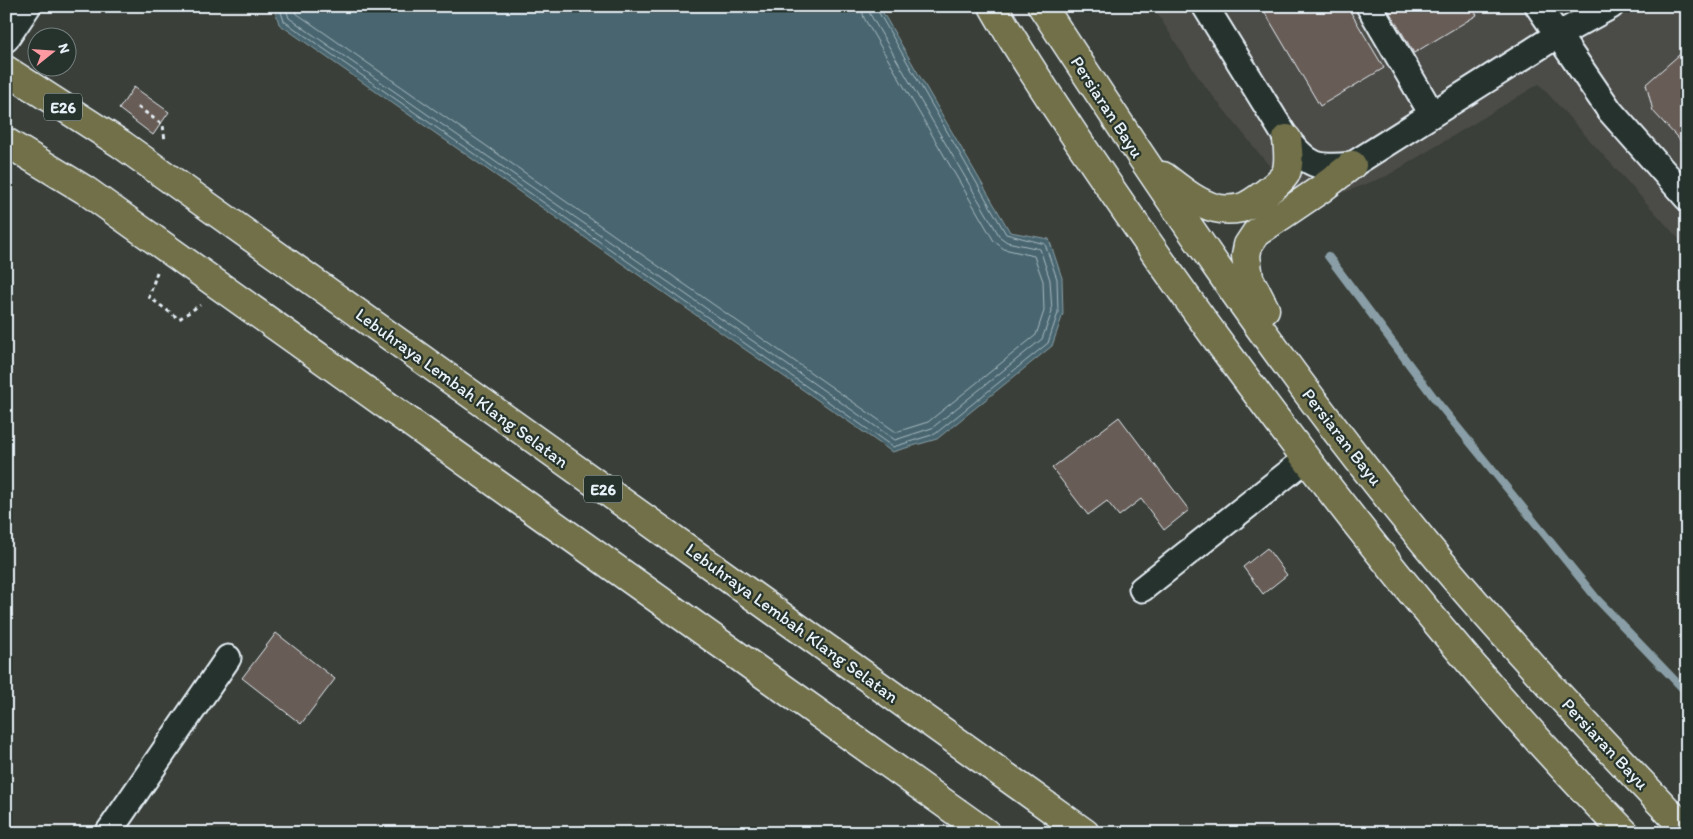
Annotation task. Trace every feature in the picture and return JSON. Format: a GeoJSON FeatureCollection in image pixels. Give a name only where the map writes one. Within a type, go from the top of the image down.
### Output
{"type":"FeatureCollection","features":[{"type":"Feature","properties":{"kind":"main road"},"geometry":{"type":"LineString","coordinates":[[993,6],[1014,44],[1156,257],[1305,460],[1389,567],[1512,709],[1625,833]]}},
{"type":"Feature","properties":{"kind":"main road","name":"Persiaran Bayu"},"geometry":{"type":"LineString","coordinates":[[1042,6],[1142,160],[1296,377],[1411,526],[1544,680],[1687,832]]}},
{"type":"Feature","properties":{"kind":"main road","name":"Lebuhraya Lembah Klang Selatan"},"geometry":{"type":"LineString","coordinates":[[6,70],[121,144],[1085,833]]}},
{"type":"Feature","properties":{"kind":"main road"},"geometry":{"type":"LineString","coordinates":[[1142,160],[1190,196],[1214,208],[1230,210],[1244,207],[1278,184],[1285,174],[1289,161],[1287,139]]}},
{"type":"Feature","properties":{"kind":"main road"},"geometry":{"type":"LineString","coordinates":[[6,142],[85,190],[986,833]]}},
{"type":"Feature","properties":{"kind":"main road"},"geometry":{"type":"LineString","coordinates":[[1296,377],[1249,278],[1246,256],[1248,245],[1256,233],[1321,189],[1352,165]]}},
{"type":"Feature","properties":{"kind":"street"},"geometry":{"type":"LineString","coordinates":[[6,39],[28,6]]}},
{"type":"Feature","properties":{"kind":"street"},"geometry":{"type":"LineString","coordinates":[[1205,6],[1287,139],[1303,159],[1317,166],[1352,165],[1556,36],[1611,6]]}},
{"type":"Feature","properties":{"kind":"street"},"geometry":{"type":"LineString","coordinates":[[1369,6],[1432,114]]}},
{"type":"Feature","properties":{"kind":"street"},"geometry":{"type":"LineString","coordinates":[[1538,6],[1556,36],[1610,111],[1687,198]]}},
{"type":"Feature","properties":{"kind":"street"},"geometry":{"type":"LineString","coordinates":[[1142,589],[1305,460]]}},
{"type":"Feature","properties":{"kind":"street"},"geometry":{"type":"LineString","coordinates":[[108,833],[228,658]]}},
{"type":"Feature","properties":{"kind":"path"},"geometry":{"type":"LineString","coordinates":[[165,247],[149,297],[180,319],[223,288]]}},
{"type":"Feature","properties":{"kind":"shaded area"},"geometry":{"type":"Polygon","coordinates":[[[1152,6],[1687,6],[1687,248],[1539,84],[1387,176],[1303,208],[1200,80],[1152,6]]]}},
{"type":"Feature","properties":{"kind":"water"},"geometry":{"type":"Polygon","coordinates":[[[274,6],[879,6],[1010,232],[1049,239],[1062,278],[1063,314],[1052,346],[937,439],[892,452],[279,24],[274,6]]]}},
{"type":"Feature","properties":{"kind":"building"},"geometry":{"type":"Polygon","coordinates":[[[1261,6],[1347,6],[1384,68],[1320,106],[1261,6]]]}},
{"type":"Feature","properties":{"kind":"building"},"geometry":{"type":"Polygon","coordinates":[[[1386,6],[1471,6],[1477,15],[1414,53],[1386,6]]]}},
{"type":"Feature","properties":{"kind":"building"},"geometry":{"type":"Polygon","coordinates":[[[1687,48],[1687,148],[1653,111],[1646,84],[1687,48]]]}},
{"type":"Feature","properties":{"kind":"building"},"geometry":{"type":"Polygon","coordinates":[[[134,87],[169,112],[153,135],[119,109],[134,87]]]}},
{"type":"Feature","properties":{"kind":"building"},"geometry":{"type":"Polygon","coordinates":[[[1119,417],[1189,510],[1164,530],[1141,499],[1119,516],[1107,501],[1088,515],[1052,468],[1119,417]]]}},
{"type":"Feature","properties":{"kind":"building"},"geometry":{"type":"Polygon","coordinates":[[[1267,548],[1287,575],[1263,594],[1243,567],[1267,548]]]}},
{"type":"Feature","properties":{"kind":"building"},"geometry":{"type":"Polygon","coordinates":[[[276,633],[335,679],[301,724],[242,678],[276,633]]]}},
{"type":"Feature","properties":{"kind":"waterway"},"geometry":{"type":"LineString","coordinates":[[1328,256],[1438,403],[1597,599],[1687,693]]}}]}
